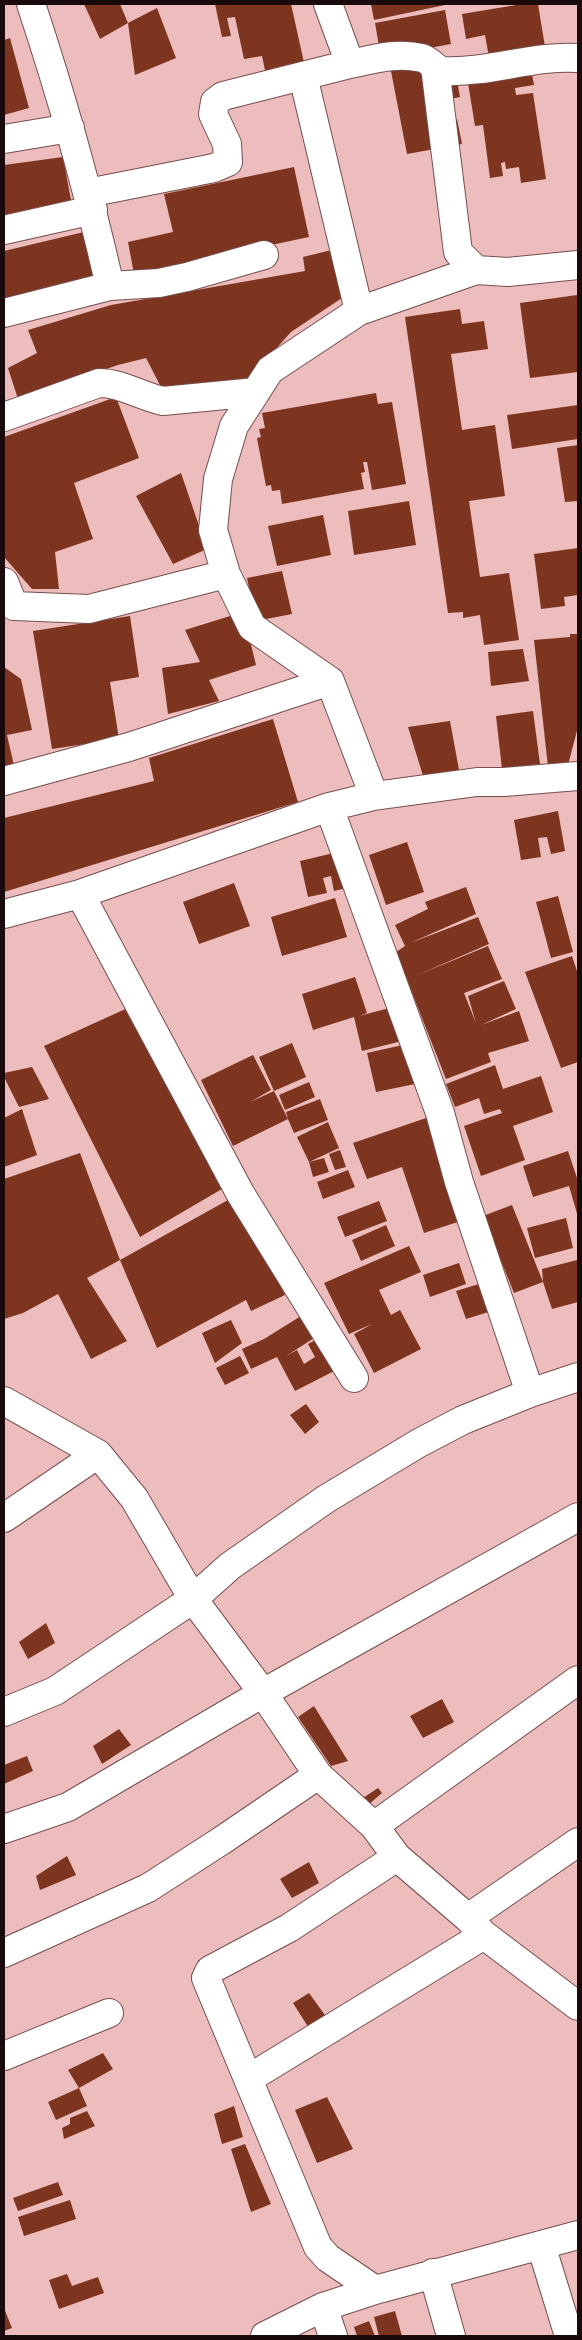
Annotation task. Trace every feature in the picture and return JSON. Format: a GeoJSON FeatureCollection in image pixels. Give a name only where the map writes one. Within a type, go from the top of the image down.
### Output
{"type":"FeatureCollection","features":[{"type":"Feature","properties":{"kind":"street"},"geometry":{"type":"LineString","coordinates":[[31,4],[70,128],[110,286]]}},
{"type":"Feature","properties":{"kind":"street"},"geometry":{"type":"LineString","coordinates":[[328,4],[350,64]]}},
{"type":"Feature","properties":{"kind":"street"},"geometry":{"type":"LineString","coordinates":[[4,230],[90,201],[214,168],[228,162],[227,144],[213,114],[215,102],[224,96],[350,64],[399,54],[425,58],[442,71],[494,68],[556,56],[578,58]]}},
{"type":"Feature","properties":{"kind":"street"},"geometry":{"type":"LineString","coordinates":[[435,67],[458,252],[476,270]]}},
{"type":"Feature","properties":{"kind":"street"},"geometry":{"type":"LineString","coordinates":[[302,76],[359,311]]}},
{"type":"Feature","properties":{"kind":"street"},"geometry":{"type":"LineString","coordinates":[[4,139],[70,128]]}},
{"type":"Feature","properties":{"kind":"street"},"geometry":{"type":"LineString","coordinates":[[4,313],[110,286],[159,283],[264,254]]}},
{"type":"Feature","properties":{"kind":"street"},"geometry":{"type":"LineString","coordinates":[[374,796],[330,681],[252,627],[226,574],[213,530],[218,479],[234,426],[270,370],[359,311],[476,270],[577,272]]}},
{"type":"Feature","properties":{"kind":"street"},"geometry":{"type":"LineString","coordinates":[[4,417],[99,383],[115,383],[149,398],[163,401],[256,392]]}},
{"type":"Feature","properties":{"kind":"street"},"geometry":{"type":"LineString","coordinates":[[4,582],[14,606],[89,609],[226,574]]}},
{"type":"Feature","properties":{"kind":"street"},"geometry":{"type":"LineString","coordinates":[[4,781],[129,746],[330,681]]}},
{"type":"Feature","properties":{"kind":"street"},"geometry":{"type":"LineString","coordinates":[[4,914],[80,894],[330,807],[374,796],[477,782],[504,782],[578,776]]}},
{"type":"Feature","properties":{"kind":"street"},"geometry":{"type":"LineString","coordinates":[[330,807],[440,1113],[459,1182],[530,1393]]}},
{"type":"Feature","properties":{"kind":"street"},"geometry":{"type":"LineString","coordinates":[[80,894],[240,1193],[354,1378]]}},
{"type":"Feature","properties":{"kind":"street"},"geometry":{"type":"LineString","coordinates":[[4,1712],[55,1691],[193,1599],[230,1566],[326,1499],[419,1443],[463,1420],[530,1393],[578,1377]]}},
{"type":"Feature","properties":{"kind":"street"},"geometry":{"type":"LineString","coordinates":[[4,1401],[98,1454],[134,1498],[193,1599],[263,1693],[318,1775],[374,1826],[397,1857],[476,1926],[578,2005]]}},
{"type":"Feature","properties":{"kind":"street"},"geometry":{"type":"LineString","coordinates":[[4,1518],[98,1454]]}},
{"type":"Feature","properties":{"kind":"street"},"geometry":{"type":"LineString","coordinates":[[4,1829],[68,1807],[263,1693],[578,1517]]}},
{"type":"Feature","properties":{"kind":"street"},"geometry":{"type":"LineString","coordinates":[[374,1826],[578,1680]]}},
{"type":"Feature","properties":{"kind":"street"},"geometry":{"type":"LineString","coordinates":[[4,1953],[148,1888],[318,1775]]}},
{"type":"Feature","properties":{"kind":"street"},"geometry":{"type":"LineString","coordinates":[[248,2080],[476,1926],[578,1842]]}},
{"type":"Feature","properties":{"kind":"street"},"geometry":{"type":"LineString","coordinates":[[375,2290],[328,2258],[318,2247],[206,1978],[210,1970],[289,1928],[397,1857]]}},
{"type":"Feature","properties":{"kind":"street"},"geometry":{"type":"LineString","coordinates":[[4,2056],[109,2014]]}},
{"type":"Feature","properties":{"kind":"street"},"geometry":{"type":"LineString","coordinates":[[265,2336],[323,2307],[375,2290],[578,2235]]}},
{"type":"Feature","properties":{"kind":"street"},"geometry":{"type":"LineString","coordinates":[[542,2245],[569,2336]]}},
{"type":"Feature","properties":{"kind":"street"},"geometry":{"type":"LineString","coordinates":[[433,2273],[451,2336]]}},
{"type":"Feature","properties":{"kind":"street"},"geometry":{"type":"LineString","coordinates":[[323,2307],[333,2336]]}},
{"type":"Feature","properties":{"kind":"building"},"geometry":{"type":"Polygon","coordinates":[[[84,4],[120,4],[128,23],[100,39],[84,4]]]}},
{"type":"Feature","properties":{"kind":"building"},"geometry":{"type":"Polygon","coordinates":[[[215,4],[291,4],[307,76],[268,84],[262,56],[244,59],[235,17],[227,18],[231,36],[222,37],[215,4]]]}},
{"type":"Feature","properties":{"kind":"building"},"geometry":{"type":"Polygon","coordinates":[[[371,4],[445,4],[445,5],[374,20],[371,4]]]}},
{"type":"Feature","properties":{"kind":"building"},"geometry":{"type":"Polygon","coordinates":[[[522,4],[538,4],[546,53],[490,63],[485,35],[466,39],[462,14],[522,4]]]}},
{"type":"Feature","properties":{"kind":"building"},"geometry":{"type":"Polygon","coordinates":[[[157,8],[176,58],[135,75],[128,23],[157,8]]]}},
{"type":"Feature","properties":{"kind":"building"},"geometry":{"type":"Polygon","coordinates":[[[445,10],[451,44],[381,57],[375,23],[445,10]]]}},
{"type":"Feature","properties":{"kind":"building"},"geometry":{"type":"Polygon","coordinates":[[[10,38],[29,108],[4,115],[4,40],[10,38]]]}},
{"type":"Feature","properties":{"kind":"building"},"geometry":{"type":"Polygon","coordinates":[[[453,59],[460,97],[435,102],[436,108],[426,110],[429,124],[457,119],[462,144],[407,154],[391,71],[453,59]]]}},
{"type":"Feature","properties":{"kind":"building"},"geometry":{"type":"Polygon","coordinates":[[[532,74],[534,85],[515,88],[516,95],[533,93],[546,179],[521,183],[519,167],[506,169],[505,162],[501,163],[503,176],[490,178],[483,125],[475,126],[468,83],[532,74]]]}},
{"type":"Feature","properties":{"kind":"building"},"geometry":{"type":"Polygon","coordinates":[[[63,157],[71,200],[4,215],[4,165],[63,157]]]}},
{"type":"Feature","properties":{"kind":"building"},"geometry":{"type":"Polygon","coordinates":[[[294,167],[309,237],[134,274],[128,242],[173,232],[164,194],[294,167]]]}},
{"type":"Feature","properties":{"kind":"building"},"geometry":{"type":"Polygon","coordinates":[[[84,232],[95,278],[4,300],[4,251],[84,232]]]}},
{"type":"Feature","properties":{"kind":"building"},"geometry":{"type":"Polygon","coordinates":[[[356,244],[366,282],[291,332],[248,380],[162,389],[146,358],[118,365],[18,399],[8,368],[37,353],[28,330],[111,305],[305,271],[303,257],[356,244]]]}},
{"type":"Feature","properties":{"kind":"building"},"geometry":{"type":"Polygon","coordinates":[[[577,295],[578,372],[530,378],[520,303],[577,295]]]}},
{"type":"Feature","properties":{"kind":"building"},"geometry":{"type":"Polygon","coordinates":[[[460,309],[462,324],[484,321],[488,349],[451,354],[462,430],[495,425],[505,496],[469,501],[480,577],[509,573],[519,640],[484,645],[480,615],[463,618],[463,612],[448,613],[405,317],[460,309]]]}},
{"type":"Feature","properties":{"kind":"building"},"geometry":{"type":"Polygon","coordinates":[[[376,393],[378,404],[392,402],[406,484],[372,490],[367,462],[363,462],[365,472],[361,473],[364,489],[282,504],[280,490],[272,491],[271,485],[266,486],[257,438],[261,437],[259,429],[265,428],[262,413],[376,393]]]}},
{"type":"Feature","properties":{"kind":"building"},"geometry":{"type":"Polygon","coordinates":[[[116,397],[139,458],[74,483],[93,539],[55,552],[59,589],[32,589],[4,557],[4,437],[116,397]]]}},
{"type":"Feature","properties":{"kind":"building"},"geometry":{"type":"Polygon","coordinates":[[[578,405],[578,439],[512,449],[507,415],[578,405]]]}},
{"type":"Feature","properties":{"kind":"building"},"geometry":{"type":"Polygon","coordinates":[[[578,445],[578,501],[565,502],[557,448],[578,445]]]}},
{"type":"Feature","properties":{"kind":"building"},"geometry":{"type":"Polygon","coordinates":[[[181,473],[207,549],[173,564],[136,496],[181,473]]]}},
{"type":"Feature","properties":{"kind":"building"},"geometry":{"type":"Polygon","coordinates":[[[409,501],[416,545],[354,555],[348,511],[409,501]]]}},
{"type":"Feature","properties":{"kind":"building"},"geometry":{"type":"Polygon","coordinates":[[[323,515],[331,555],[277,566],[268,526],[323,515]]]}},
{"type":"Feature","properties":{"kind":"building"},"geometry":{"type":"Polygon","coordinates":[[[578,548],[578,595],[564,597],[565,606],[541,609],[534,554],[578,548]]]}},
{"type":"Feature","properties":{"kind":"building"},"geometry":{"type":"Polygon","coordinates":[[[282,571],[292,614],[256,621],[247,578],[282,571]]]}},
{"type":"Feature","properties":{"kind":"building"},"geometry":{"type":"Polygon","coordinates":[[[243,612],[256,665],[209,680],[219,701],[168,714],[162,668],[200,662],[185,630],[243,612]]]}},
{"type":"Feature","properties":{"kind":"building"},"geometry":{"type":"Polygon","coordinates":[[[130,616],[139,677],[110,682],[119,739],[52,749],[33,631],[130,616]]]}},
{"type":"Feature","properties":{"kind":"building"},"geometry":{"type":"Polygon","coordinates":[[[570,634],[578,634],[578,727],[568,765],[548,767],[534,640],[570,637],[570,634]]]}},
{"type":"Feature","properties":{"kind":"building"},"geometry":{"type":"Polygon","coordinates":[[[523,649],[529,681],[491,686],[488,652],[523,649]]]}},
{"type":"Feature","properties":{"kind":"building"},"geometry":{"type":"Polygon","coordinates":[[[4,667],[21,679],[32,730],[7,735],[18,783],[4,787],[4,667]]]}},
{"type":"Feature","properties":{"kind":"building"},"geometry":{"type":"Polygon","coordinates":[[[533,711],[540,764],[502,769],[496,716],[533,711]]]}},
{"type":"Feature","properties":{"kind":"building"},"geometry":{"type":"Polygon","coordinates":[[[273,719],[298,802],[4,892],[4,818],[154,781],[149,758],[273,719]]]}},
{"type":"Feature","properties":{"kind":"building"},"geometry":{"type":"Polygon","coordinates":[[[450,721],[459,770],[424,779],[408,727],[450,721]]]}},
{"type":"Feature","properties":{"kind":"building"},"geometry":{"type":"Polygon","coordinates":[[[558,811],[565,851],[551,854],[547,837],[538,838],[541,857],[521,860],[514,820],[558,811]]]}},
{"type":"Feature","properties":{"kind":"building"},"geometry":{"type":"Polygon","coordinates":[[[407,842],[424,892],[386,905],[369,855],[407,842]]]}},
{"type":"Feature","properties":{"kind":"building"},"geometry":{"type":"Polygon","coordinates":[[[342,851],[351,887],[334,891],[331,876],[323,878],[327,893],[308,897],[300,861],[342,851]]]}},
{"type":"Feature","properties":{"kind":"building"},"geometry":{"type":"Polygon","coordinates":[[[234,883],[250,926],[199,944],[183,902],[234,883]]]}},
{"type":"Feature","properties":{"kind":"building"},"geometry":{"type":"Polygon","coordinates":[[[466,887],[476,914],[410,943],[478,917],[489,944],[415,976],[488,946],[502,979],[464,993],[476,1023],[468,996],[504,981],[516,1009],[481,1025],[519,1011],[529,1041],[488,1053],[491,1062],[446,1079],[396,952],[405,946],[395,925],[428,909],[425,902],[466,887]]]}},
{"type":"Feature","properties":{"kind":"building"},"geometry":{"type":"Polygon","coordinates":[[[558,896],[573,952],[551,958],[536,902],[558,896]]]}},
{"type":"Feature","properties":{"kind":"building"},"geometry":{"type":"Polygon","coordinates":[[[335,898],[347,937],[282,956],[271,917],[335,898]]]}},
{"type":"Feature","properties":{"kind":"building"},"geometry":{"type":"Polygon","coordinates":[[[572,956],[578,974],[578,1062],[561,1068],[525,972],[572,956]]]}},
{"type":"Feature","properties":{"kind":"building"},"geometry":{"type":"Polygon","coordinates":[[[355,977],[367,1013],[359,1016],[397,1006],[406,1040],[362,1051],[354,1017],[313,1030],[302,994],[355,977]]]}},
{"type":"Feature","properties":{"kind":"building"},"geometry":{"type":"Polygon","coordinates":[[[132,1006],[227,1186],[140,1237],[44,1046],[132,1006]]]}},
{"type":"Feature","properties":{"kind":"building"},"geometry":{"type":"Polygon","coordinates":[[[292,1043],[306,1077],[274,1091],[259,1057],[292,1043]]]}},
{"type":"Feature","properties":{"kind":"building"},"geometry":{"type":"Polygon","coordinates":[[[407,1044],[415,1084],[376,1092],[367,1053],[407,1044]]]}},
{"type":"Feature","properties":{"kind":"building"},"geometry":{"type":"Polygon","coordinates":[[[253,1055],[271,1090],[250,1102],[274,1091],[288,1119],[233,1146],[201,1080],[253,1055]]]}},
{"type":"Feature","properties":{"kind":"building"},"geometry":{"type":"Polygon","coordinates":[[[495,1065],[503,1089],[541,1076],[553,1112],[513,1126],[525,1160],[481,1176],[464,1126],[502,1113],[500,1109],[484,1114],[479,1098],[455,1107],[446,1084],[495,1065]]]}},
{"type":"Feature","properties":{"kind":"building"},"geometry":{"type":"Polygon","coordinates":[[[32,1067],[49,1099],[19,1107],[4,1077],[4,1073],[32,1067]]]}},
{"type":"Feature","properties":{"kind":"building"},"geometry":{"type":"Polygon","coordinates":[[[309,1082],[315,1097],[285,1110],[279,1095],[309,1082]]]}},
{"type":"Feature","properties":{"kind":"building"},"geometry":{"type":"Polygon","coordinates":[[[320,1099],[328,1120],[294,1133],[286,1112],[320,1099]]]}},
{"type":"Feature","properties":{"kind":"building"},"geometry":{"type":"Polygon","coordinates":[[[22,1109],[37,1155],[4,1167],[4,1118],[22,1109]]]}},
{"type":"Feature","properties":{"kind":"building"},"geometry":{"type":"Polygon","coordinates":[[[432,1116],[467,1219],[424,1233],[402,1167],[367,1179],[353,1143],[432,1116]]]}},
{"type":"Feature","properties":{"kind":"building"},"geometry":{"type":"Polygon","coordinates":[[[328,1122],[339,1148],[309,1162],[297,1137],[328,1122]]]}},
{"type":"Feature","properties":{"kind":"building"},"geometry":{"type":"Polygon","coordinates":[[[340,1150],[346,1167],[335,1170],[329,1154],[340,1150]]]}},
{"type":"Feature","properties":{"kind":"building"},"geometry":{"type":"Polygon","coordinates":[[[568,1151],[578,1181],[578,1217],[569,1186],[533,1197],[523,1166],[568,1151]]]}},
{"type":"Feature","properties":{"kind":"building"},"geometry":{"type":"Polygon","coordinates":[[[80,1153],[120,1260],[87,1278],[127,1341],[91,1359],[58,1294],[23,1313],[4,1319],[4,1179],[80,1153]]]}},
{"type":"Feature","properties":{"kind":"building"},"geometry":{"type":"Polygon","coordinates":[[[324,1158],[329,1172],[313,1177],[309,1162],[324,1158]]]}},
{"type":"Feature","properties":{"kind":"building"},"geometry":{"type":"Polygon","coordinates":[[[348,1170],[355,1187],[323,1199],[317,1182],[348,1170]]]}},
{"type":"Feature","properties":{"kind":"building"},"geometry":{"type":"Polygon","coordinates":[[[237,1195],[285,1295],[251,1311],[246,1300],[157,1348],[120,1260],[237,1195]]]}},
{"type":"Feature","properties":{"kind":"building"},"geometry":{"type":"Polygon","coordinates":[[[379,1201],[387,1221],[345,1237],[337,1217],[379,1201]]]}},
{"type":"Feature","properties":{"kind":"building"},"geometry":{"type":"Polygon","coordinates":[[[512,1205],[543,1282],[514,1293],[483,1216],[512,1205]]]}},
{"type":"Feature","properties":{"kind":"building"},"geometry":{"type":"Polygon","coordinates":[[[566,1218],[573,1248],[535,1258],[527,1228],[566,1218]]]}},
{"type":"Feature","properties":{"kind":"building"},"geometry":{"type":"Polygon","coordinates":[[[386,1225],[395,1246],[361,1261],[352,1240],[386,1225]]]}},
{"type":"Feature","properties":{"kind":"building"},"geometry":{"type":"Polygon","coordinates":[[[409,1246],[421,1272],[379,1290],[391,1315],[400,1310],[421,1349],[374,1373],[354,1334],[372,1324],[349,1334],[324,1283],[409,1246]]]}},
{"type":"Feature","properties":{"kind":"building"},"geometry":{"type":"Polygon","coordinates":[[[577,1260],[578,1302],[552,1309],[543,1282],[542,1269],[577,1260]]]}},
{"type":"Feature","properties":{"kind":"building"},"geometry":{"type":"Polygon","coordinates":[[[459,1263],[466,1284],[430,1297],[423,1275],[459,1263]]]}},
{"type":"Feature","properties":{"kind":"building"},"geometry":{"type":"Polygon","coordinates":[[[489,1281],[498,1309],[466,1319],[456,1291],[489,1281]]]}},
{"type":"Feature","properties":{"kind":"building"},"geometry":{"type":"Polygon","coordinates":[[[309,1311],[322,1333],[286,1356],[297,1350],[304,1364],[315,1357],[308,1344],[325,1335],[342,1367],[295,1391],[277,1357],[251,1369],[242,1349],[264,1339],[309,1311]]]}},
{"type":"Feature","properties":{"kind":"building"},"geometry":{"type":"Polygon","coordinates":[[[231,1320],[242,1343],[215,1363],[202,1333],[231,1320]]]}},
{"type":"Feature","properties":{"kind":"building"},"geometry":{"type":"Polygon","coordinates":[[[240,1356],[249,1373],[225,1385],[216,1368],[240,1356]]]}},
{"type":"Feature","properties":{"kind":"building"},"geometry":{"type":"Polygon","coordinates":[[[306,1404],[319,1422],[305,1434],[290,1415],[306,1404]]]}},
{"type":"Feature","properties":{"kind":"building"},"geometry":{"type":"Polygon","coordinates":[[[46,1623],[55,1643],[28,1659],[19,1642],[46,1623]]]}},
{"type":"Feature","properties":{"kind":"building"},"geometry":{"type":"Polygon","coordinates":[[[442,1699],[454,1722],[423,1738],[410,1716],[442,1699]]]}},
{"type":"Feature","properties":{"kind":"building"},"geometry":{"type":"Polygon","coordinates":[[[314,1706],[348,1761],[331,1766],[298,1717],[314,1706]]]}},
{"type":"Feature","properties":{"kind":"building"},"geometry":{"type":"Polygon","coordinates":[[[119,1729],[131,1745],[102,1764],[93,1746],[119,1729]]]}},
{"type":"Feature","properties":{"kind":"building"},"geometry":{"type":"Polygon","coordinates":[[[27,1756],[33,1771],[4,1784],[4,1765],[27,1756]]]}},
{"type":"Feature","properties":{"kind":"building"},"geometry":{"type":"Polygon","coordinates":[[[378,1788],[382,1793],[368,1805],[363,1798],[378,1788]]]}},
{"type":"Feature","properties":{"kind":"building"},"geometry":{"type":"Polygon","coordinates":[[[67,1856],[76,1875],[40,1890],[36,1876],[67,1856]]]}},
{"type":"Feature","properties":{"kind":"building"},"geometry":{"type":"Polygon","coordinates":[[[309,1862],[319,1883],[292,1898],[280,1879],[309,1862]]]}},
{"type":"Feature","properties":{"kind":"building"},"geometry":{"type":"Polygon","coordinates":[[[309,1993],[330,2022],[312,2033],[293,2003],[309,1993]]]}},
{"type":"Feature","properties":{"kind":"building"},"geometry":{"type":"Polygon","coordinates":[[[103,2053],[113,2069],[79,2088],[68,2070],[103,2053]]]}},
{"type":"Feature","properties":{"kind":"building"},"geometry":{"type":"Polygon","coordinates":[[[79,2088],[87,2106],[56,2120],[48,2102],[79,2088]]]}},
{"type":"Feature","properties":{"kind":"building"},"geometry":{"type":"Polygon","coordinates":[[[327,2097],[353,2149],[317,2163],[295,2110],[327,2097]]]}},
{"type":"Feature","properties":{"kind":"building"},"geometry":{"type":"Polygon","coordinates":[[[234,2106],[243,2137],[222,2144],[214,2114],[234,2106]]]}},
{"type":"Feature","properties":{"kind":"building"},"geometry":{"type":"Polygon","coordinates":[[[87,2111],[95,2126],[64,2139],[62,2128],[70,2124],[70,2118],[87,2111]]]}},
{"type":"Feature","properties":{"kind":"building"},"geometry":{"type":"Polygon","coordinates":[[[245,2144],[271,2204],[251,2212],[231,2149],[245,2144]]]}},
{"type":"Feature","properties":{"kind":"building"},"geometry":{"type":"Polygon","coordinates":[[[58,2182],[63,2195],[18,2211],[13,2198],[58,2182]]]}},
{"type":"Feature","properties":{"kind":"building"},"geometry":{"type":"Polygon","coordinates":[[[70,2200],[76,2219],[24,2236],[18,2217],[70,2200]]]}},
{"type":"Feature","properties":{"kind":"building"},"geometry":{"type":"Polygon","coordinates":[[[67,2274],[72,2286],[98,2277],[104,2293],[59,2309],[49,2280],[67,2274]]]}},
{"type":"Feature","properties":{"kind":"building"},"geometry":{"type":"Polygon","coordinates":[[[4,2308],[12,2328],[4,2331],[4,2308]]]}},
{"type":"Feature","properties":{"kind":"building"},"geometry":{"type":"Polygon","coordinates":[[[395,2311],[402,2336],[379,2336],[374,2317],[395,2311]]]}},
{"type":"Feature","properties":{"kind":"building"},"geometry":{"type":"Polygon","coordinates":[[[369,2321],[375,2336],[357,2336],[354,2327],[369,2321]]]}}]}
